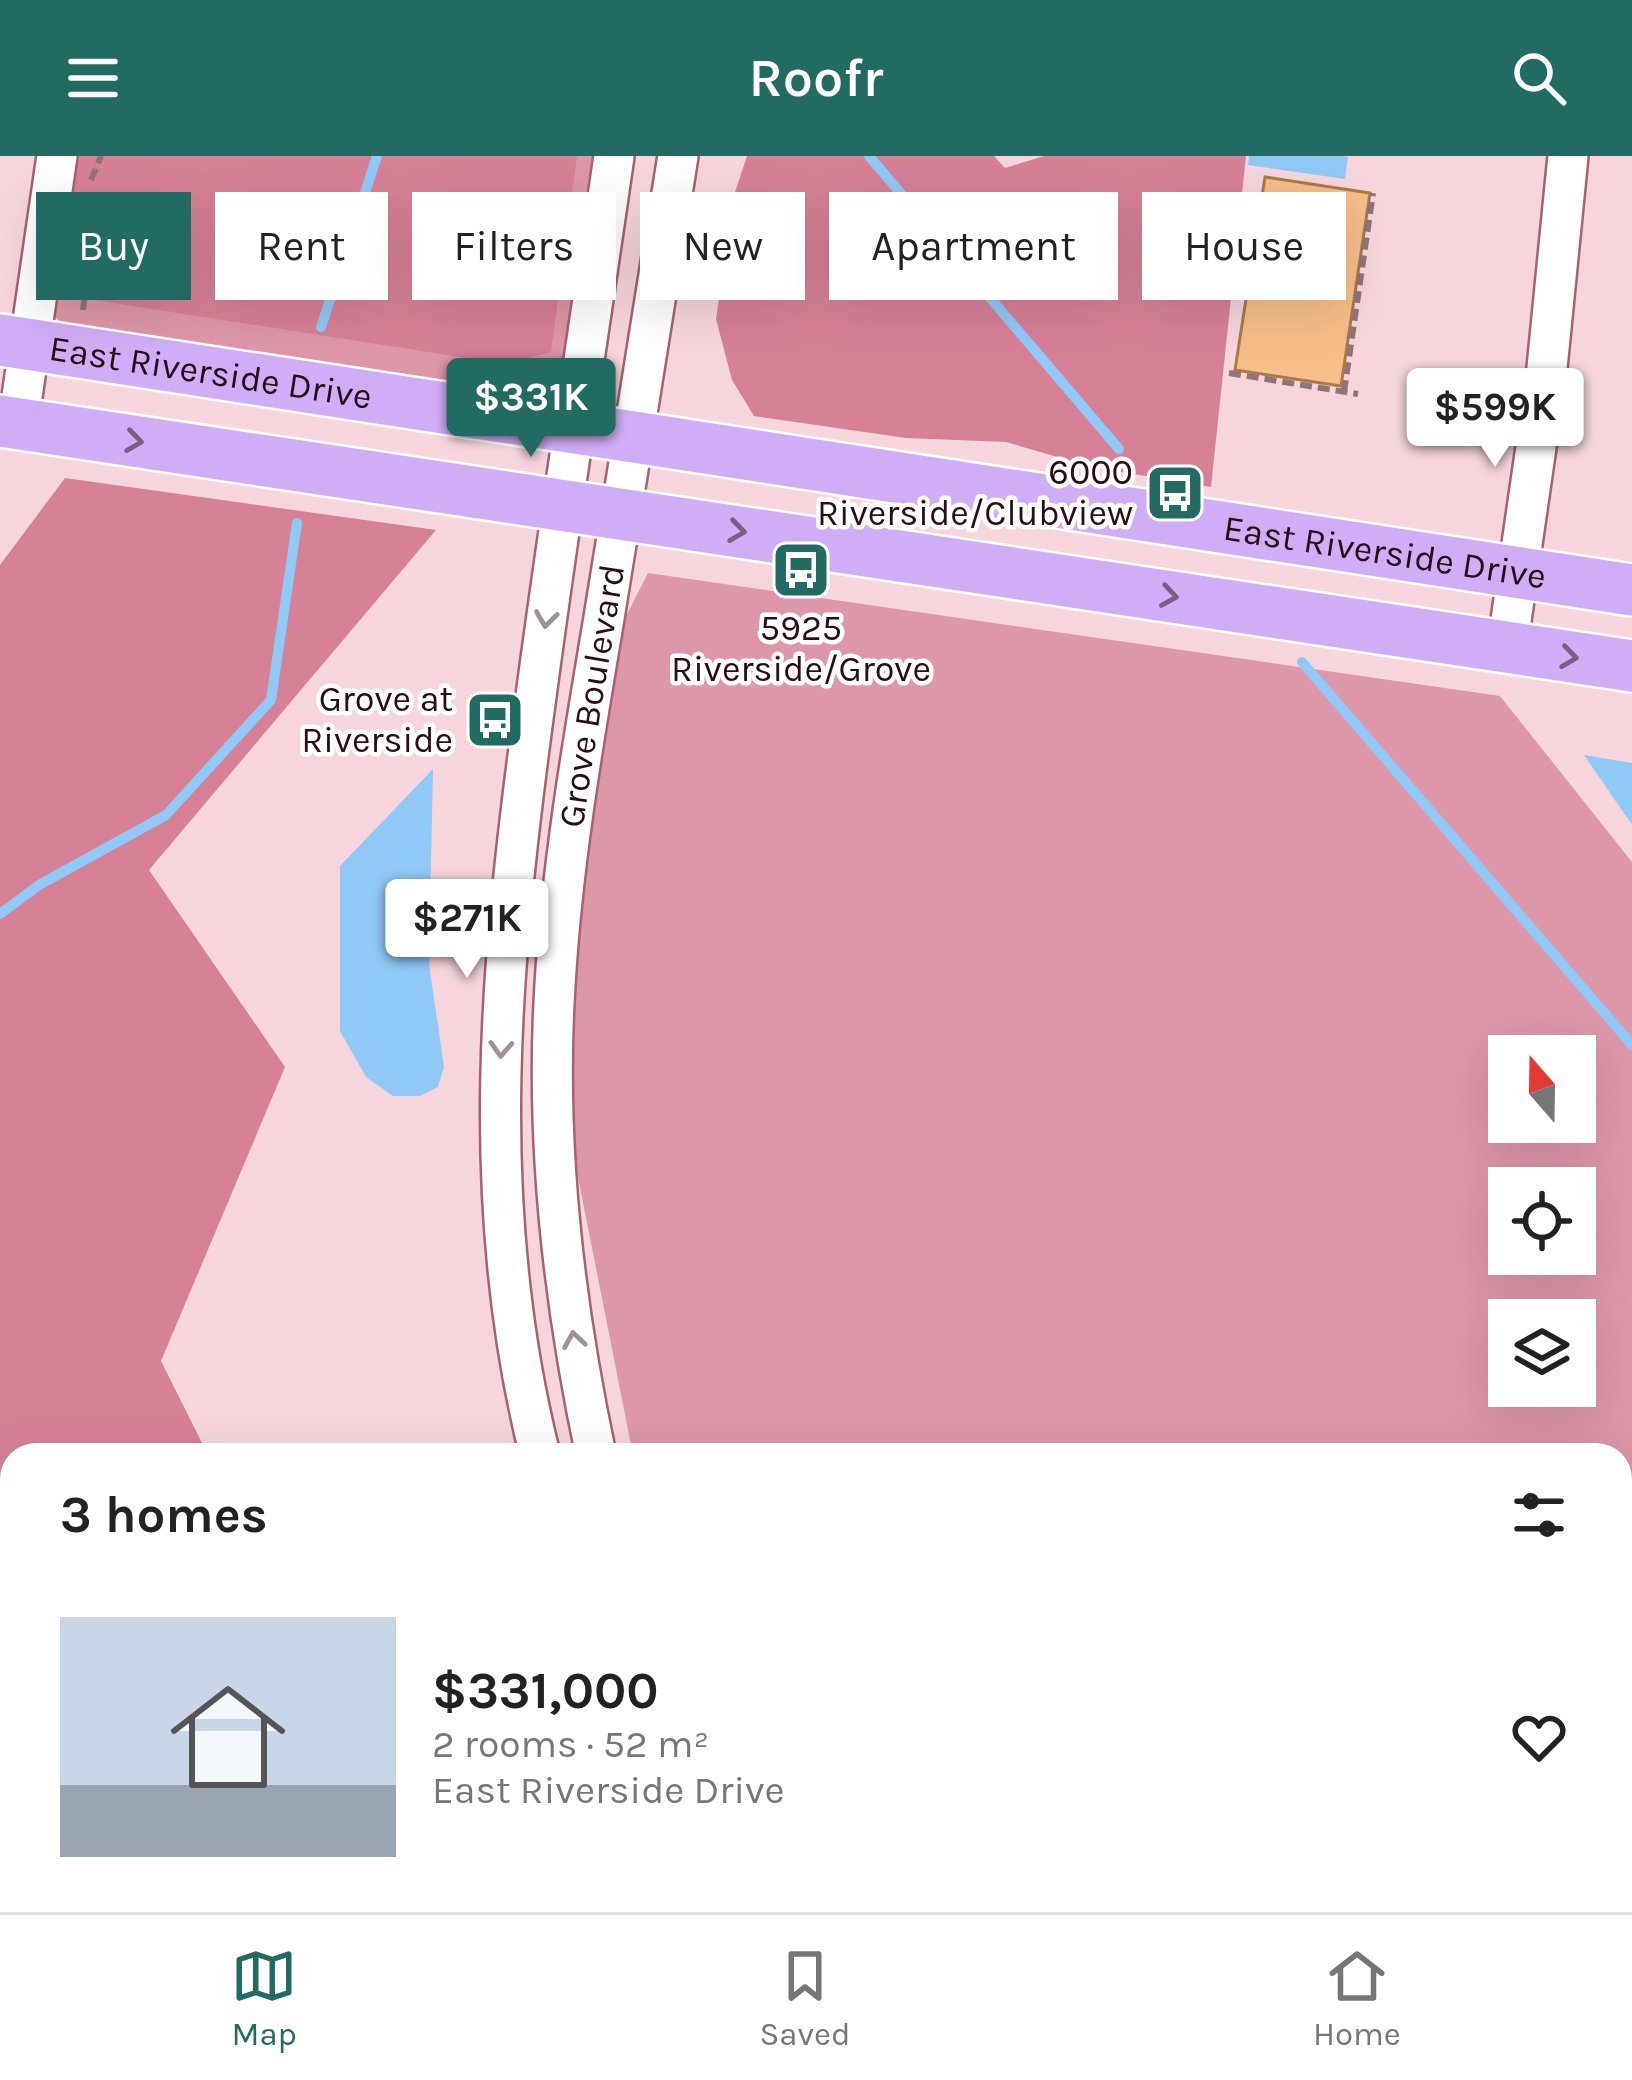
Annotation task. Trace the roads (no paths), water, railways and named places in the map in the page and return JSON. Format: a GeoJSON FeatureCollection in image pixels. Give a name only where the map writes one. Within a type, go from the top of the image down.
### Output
{"type":"FeatureCollection","features":[{"type":"Feature","properties":{"kind":"main road","name":"East Riverside Drive"},"geometry":{"type":"LineString","coordinates":[[15,342],[1632,590]]}},
{"type":"Feature","properties":{"kind":"main road","name":"East Riverside Drive"},"geometry":{"type":"LineString","coordinates":[[9,422],[1632,666]]}},
{"type":"Feature","properties":{"kind":"street"},"geometry":{"type":"LineString","coordinates":[[9,422],[15,342],[57,156]]}},
{"type":"Feature","properties":{"kind":"street","name":"Grove Boulevard"},"geometry":{"type":"LineString","coordinates":[[537,1443],[518,1359],[498,1129],[510,889],[614,156]]}},
{"type":"Feature","properties":{"kind":"street","name":"Grove Boulevard"},"geometry":{"type":"LineString","coordinates":[[594,1443],[559,1237],[553,1096],[555,984],[575,793],[678,156]]}},
{"type":"Feature","properties":{"kind":"street"},"geometry":{"type":"LineString","coordinates":[[1507,648],[1546,378],[1568,156]]}},
{"type":"Feature","properties":{"kind":"water"},"geometry":{"type":"Polygon","coordinates":[[[1249,156],[1348,157],[1345,179],[1248,165],[1249,156]]]}},
{"type":"Feature","properties":{"kind":"water"},"geometry":{"type":"Polygon","coordinates":[[[1584,755],[1632,763],[1632,824],[1628,819],[1584,755]]]}},
{"type":"Feature","properties":{"kind":"water"},"geometry":{"type":"Polygon","coordinates":[[[433,769],[429,964],[444,1067],[438,1087],[420,1096],[393,1096],[366,1077],[340,1031],[340,866],[433,769]]]}},
{"type":"Feature","properties":{"kind":"waterway"},"geometry":{"type":"LineString","coordinates":[[321,327],[377,156]]}},
{"type":"Feature","properties":{"kind":"waterway"},"geometry":{"type":"LineString","coordinates":[[869,156],[1119,449]]}},
{"type":"Feature","properties":{"kind":"waterway"},"geometry":{"type":"LineString","coordinates":[[0,914],[39,885],[166,815],[271,700],[297,523]]}},
{"type":"Feature","properties":{"kind":"waterway"},"geometry":{"type":"LineString","coordinates":[[1302,662],[1632,1045]]}},
{"type":"Feature","properties":{"kind":"place","name":"6000 Riverside/Clubview"},"geometry":{"type":"Point","coordinates":[1175,493]}},
{"type":"Feature","properties":{"kind":"place","name":"5925 Riverside/Grove"},"geometry":{"type":"Point","coordinates":[801,570]}},
{"type":"Feature","properties":{"kind":"place","name":"Grove at Riverside"},"geometry":{"type":"Point","coordinates":[495,720]}}]}
